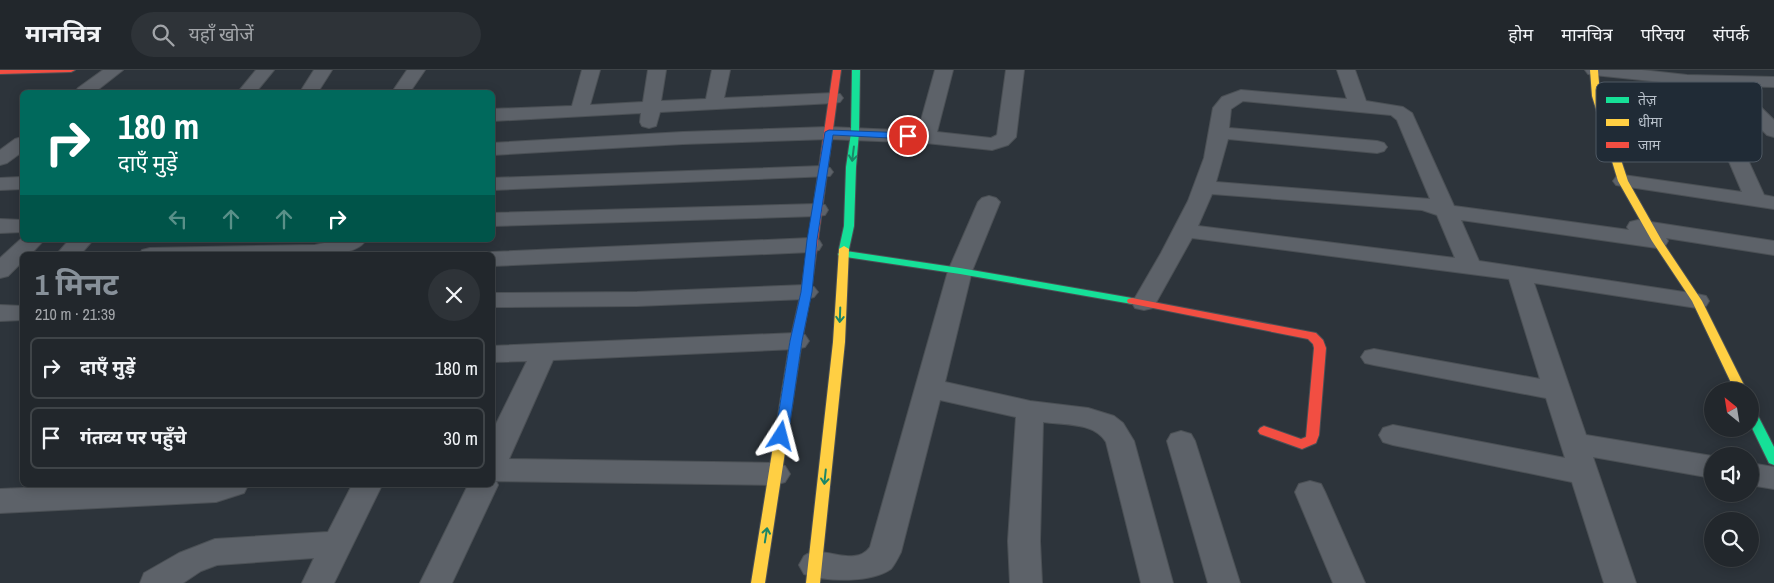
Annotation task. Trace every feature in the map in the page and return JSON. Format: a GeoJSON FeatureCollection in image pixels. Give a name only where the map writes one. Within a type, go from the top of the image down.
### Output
{"type":"FeatureCollection","features":[{"type":"Feature","properties":{"kind":"main road"},"geometry":{"type":"LineString","coordinates":[[4,75],[71,70]]}},
{"type":"Feature","properties":{"kind":"main road"},"geometry":{"type":"LineString","coordinates":[[758,583],[796,341],[806,292],[811,245],[837,70]]}},
{"type":"Feature","properties":{"kind":"main road"},"geometry":{"type":"LineString","coordinates":[[814,574],[839,342],[843,254],[849,226],[851,168],[855,133],[856,70]]}},
{"type":"Feature","properties":{"kind":"main road"},"geometry":{"type":"LineString","coordinates":[[1594,70],[1596,96]]}},
{"type":"Feature","properties":{"kind":"main road"},"geometry":{"type":"LineString","coordinates":[[1617,162],[1623,181],[1654,235],[1696,301],[1736,382]]}},
{"type":"Feature","properties":{"kind":"main road"},"geometry":{"type":"LineString","coordinates":[[843,254],[960,271],[1136,302],[1301,333],[1316,339],[1320,348],[1313,435],[1311,440],[1302,444],[1264,431]]}},
{"type":"Feature","properties":{"kind":"main road"},"geometry":{"type":"LineString","coordinates":[[1759,429],[1774,460]]}},
{"type":"Feature","properties":{"kind":"street"},"geometry":{"type":"LineString","coordinates":[[87,90],[114,70]]}},
{"type":"Feature","properties":{"kind":"street"},"geometry":{"type":"LineString","coordinates":[[249,90],[265,70]]}},
{"type":"Feature","properties":{"kind":"street"},"geometry":{"type":"LineString","coordinates":[[311,90],[323,70]]}},
{"type":"Feature","properties":{"kind":"street"},"geometry":{"type":"LineString","coordinates":[[402,90],[416,70]]}},
{"type":"Feature","properties":{"kind":"street"},"geometry":{"type":"LineString","coordinates":[[579,110],[591,70]]}},
{"type":"Feature","properties":{"kind":"street"},"geometry":{"type":"LineString","coordinates":[[648,140],[657,70]]}},
{"type":"Feature","properties":{"kind":"street"},"geometry":{"type":"LineString","coordinates":[[714,104],[721,70]]}},
{"type":"Feature","properties":{"kind":"street"},"geometry":{"type":"LineString","coordinates":[[926,137],[944,70]]}},
{"type":"Feature","properties":{"kind":"street"},"geometry":{"type":"LineString","coordinates":[[495,149],[829,132],[926,137],[992,144],[1004,139],[1015,70]]}},
{"type":"Feature","properties":{"kind":"street"},"geometry":{"type":"LineString","coordinates":[[1346,70],[1358,105]]}},
{"type":"Feature","properties":{"kind":"street"},"geometry":{"type":"LineString","coordinates":[[1594,70],[1695,80],[1730,76],[1753,82],[1774,82]]}},
{"type":"Feature","properties":{"kind":"street"},"geometry":{"type":"LineString","coordinates":[[1136,302],[1185,231],[1213,164],[1222,108],[1228,101],[1241,95],[1392,109],[1405,117],[1437,205],[1470,266]]}},
{"type":"Feature","properties":{"kind":"street"},"geometry":{"type":"LineString","coordinates":[[495,115],[834,98]]}},
{"type":"Feature","properties":{"kind":"street"},"geometry":{"type":"LineString","coordinates":[[1762,115],[1773,128]]}},
{"type":"Feature","properties":{"kind":"street"},"geometry":{"type":"LineString","coordinates":[[1219,133],[1377,147]]}},
{"type":"Feature","properties":{"kind":"street"},"geometry":{"type":"LineString","coordinates":[[1744,162],[1765,202]]}},
{"type":"Feature","properties":{"kind":"street"},"geometry":{"type":"LineString","coordinates":[[495,184],[823,172]]}},
{"type":"Feature","properties":{"kind":"street"},"geometry":{"type":"LineString","coordinates":[[1623,181],[1765,202]]}},
{"type":"Feature","properties":{"kind":"street"},"geometry":{"type":"LineString","coordinates":[[0,184],[20,183]]}},
{"type":"Feature","properties":{"kind":"street"},"geometry":{"type":"LineString","coordinates":[[1203,188],[1437,205],[1654,235],[1774,248]]}},
{"type":"Feature","properties":{"kind":"street"},"geometry":{"type":"LineString","coordinates":[[814,574],[869,568],[881,559],[885,552],[960,271],[989,202]]}},
{"type":"Feature","properties":{"kind":"street"},"geometry":{"type":"LineString","coordinates":[[495,220],[817,210]]}},
{"type":"Feature","properties":{"kind":"street"},"geometry":{"type":"LineString","coordinates":[[0,226],[20,226]]}},
{"type":"Feature","properties":{"kind":"street"},"geometry":{"type":"LineString","coordinates":[[1185,231],[1470,266],[1696,301]]}},
{"type":"Feature","properties":{"kind":"street"},"geometry":{"type":"LineString","coordinates":[[22,252],[31,242]]}},
{"type":"Feature","properties":{"kind":"street"},"geometry":{"type":"LineString","coordinates":[[70,252],[80,242]]}},
{"type":"Feature","properties":{"kind":"street"},"geometry":{"type":"LineString","coordinates":[[208,252],[265,249],[330,250],[350,242]]}},
{"type":"Feature","properties":{"kind":"street"},"geometry":{"type":"LineString","coordinates":[[495,259],[811,245]]}},
{"type":"Feature","properties":{"kind":"street"},"geometry":{"type":"LineString","coordinates":[[11,264],[20,254]]}},
{"type":"Feature","properties":{"kind":"street"},"geometry":{"type":"LineString","coordinates":[[1519,273],[1620,583]]}},
{"type":"Feature","properties":{"kind":"street"},"geometry":{"type":"LineString","coordinates":[[495,300],[637,299],[806,292]]}},
{"type":"Feature","properties":{"kind":"street"},"geometry":{"type":"LineString","coordinates":[[0,313],[20,313]]}},
{"type":"Feature","properties":{"kind":"street"},"geometry":{"type":"LineString","coordinates":[[495,354],[796,341]]}},
{"type":"Feature","properties":{"kind":"street"},"geometry":{"type":"LineString","coordinates":[[495,458],[544,352]]}},
{"type":"Feature","properties":{"kind":"street"},"geometry":{"type":"LineString","coordinates":[[1374,357],[1557,391]]}},
{"type":"Feature","properties":{"kind":"street"},"geometry":{"type":"LineString","coordinates":[[930,388],[1030,411],[1088,418],[1104,423],[1120,441],[1157,583]]}},
{"type":"Feature","properties":{"kind":"street"},"geometry":{"type":"LineString","coordinates":[[1026,583],[1024,541],[1030,411]]}},
{"type":"Feature","properties":{"kind":"street"},"geometry":{"type":"LineString","coordinates":[[1393,436],[1584,473]]}},
{"type":"Feature","properties":{"kind":"street"},"geometry":{"type":"LineString","coordinates":[[1181,441],[1224,583]]}},
{"type":"Feature","properties":{"kind":"street"},"geometry":{"type":"LineString","coordinates":[[1574,443],[1704,467]]}},
{"type":"Feature","properties":{"kind":"street"},"geometry":{"type":"LineString","coordinates":[[495,470],[775,474]]}},
{"type":"Feature","properties":{"kind":"street"},"geometry":{"type":"LineString","coordinates":[[1759,476],[1774,478]]}},
{"type":"Feature","properties":{"kind":"street"},"geometry":{"type":"LineString","coordinates":[[9,500],[216,491],[227,487]]}},
{"type":"Feature","properties":{"kind":"street"},"geometry":{"type":"LineString","coordinates":[[318,583],[366,487]]}},
{"type":"Feature","properties":{"kind":"street"},"geometry":{"type":"LineString","coordinates":[[436,583],[482,487]]}},
{"type":"Feature","properties":{"kind":"street"},"geometry":{"type":"LineString","coordinates":[[1310,492],[1349,583]]}},
{"type":"Feature","properties":{"kind":"street"},"geometry":{"type":"LineString","coordinates":[[156,583],[190,562],[215,552],[338,544]]}},
{"type":"Feature","properties":{"kind":"traffic: fast"},"geometry":{"type":"LineString","coordinates":[[844,249],[849,226],[851,167],[855,133],[856,70]]}},
{"type":"Feature","properties":{"kind":"traffic: fast"},"geometry":{"type":"LineString","coordinates":[[843,254],[960,271],[1132,301]]}},
{"type":"Feature","properties":{"kind":"traffic: fast"},"geometry":{"type":"LineString","coordinates":[[1759,429],[1774,460]]}},
{"type":"Feature","properties":{"kind":"traffic: slow"},"geometry":{"type":"LineString","coordinates":[[1594,70],[1596,96]]}},
{"type":"Feature","properties":{"kind":"traffic: slow"},"geometry":{"type":"LineString","coordinates":[[1617,162],[1623,181],[1657,241],[1697,301],[1737,382]]}},
{"type":"Feature","properties":{"kind":"traffic: slow"},"geometry":{"type":"LineString","coordinates":[[813,583],[839,342],[844,249]]}},
{"type":"Feature","properties":{"kind":"traffic: slow"},"geometry":{"type":"LineString","coordinates":[[758,583],[796,341]]}},
{"type":"Feature","properties":{"kind":"traffic: jam"},"geometry":{"type":"LineString","coordinates":[[0,72],[71,70]]}},
{"type":"Feature","properties":{"kind":"traffic: jam"},"geometry":{"type":"LineString","coordinates":[[796,341],[806,292],[837,70]]}},
{"type":"Feature","properties":{"kind":"traffic: jam"},"geometry":{"type":"LineString","coordinates":[[1132,301],[1312,336],[1319,343],[1320,348],[1313,435],[1311,440],[1302,444],[1264,431]]}},
{"type":"Feature","properties":{"kind":"route"},"geometry":{"type":"LineString","coordinates":[[781,436],[806,292],[829,132],[908,136]]}}]}
